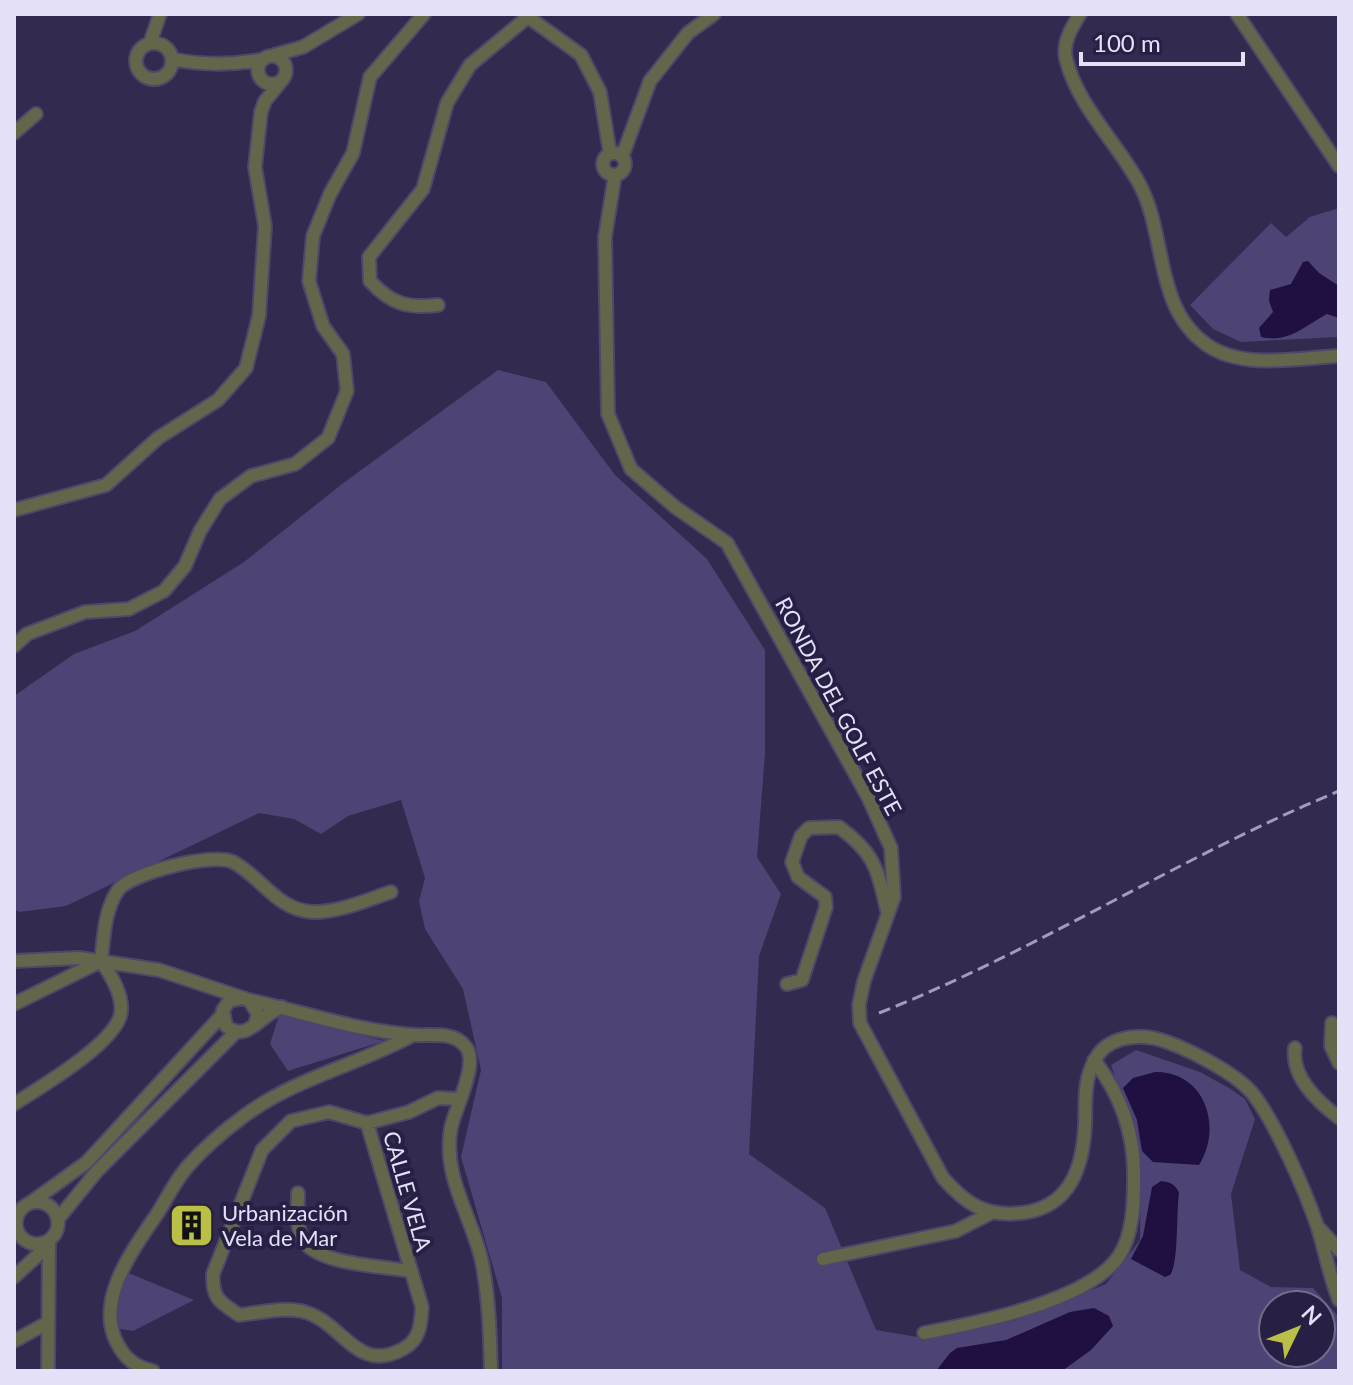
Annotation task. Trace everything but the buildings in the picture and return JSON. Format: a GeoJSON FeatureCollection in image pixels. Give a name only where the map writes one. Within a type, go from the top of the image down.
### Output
{"type":"FeatureCollection","features":[{"type":"Feature","properties":{"kind":"street"},"geometry":{"type":"LineString","coordinates":[[259,70],[274,55],[303,47],[358,14]]}},
{"type":"Feature","properties":{"kind":"street"},"geometry":{"type":"LineString","coordinates":[[14,646],[27,634],[85,612],[129,609],[164,591],[185,566],[200,531],[220,499],[251,476],[295,464],[328,438],[347,391],[343,354],[323,326],[309,281],[313,236],[330,194],[353,153],[370,77],[424,14]]}},
{"type":"Feature","properties":{"kind":"street"},"geometry":{"type":"LineString","coordinates":[[438,305],[420,308],[387,299],[370,281],[369,257],[423,189],[447,103],[470,65],[527,15],[581,55],[600,92],[616,155],[623,169],[615,175],[607,173],[603,160],[616,155],[650,81],[688,33],[714,14]]}},
{"type":"Feature","properties":{"kind":"street"},"geometry":{"type":"LineString","coordinates":[[1080,14],[1069,31],[1065,55],[1074,85],[1139,184],[1147,202],[1170,293],[1183,322],[1208,346],[1242,358],[1339,356]]}},
{"type":"Feature","properties":{"kind":"street"},"geometry":{"type":"LineString","coordinates":[[1237,14],[1339,166]]}},
{"type":"Feature","properties":{"kind":"street"},"geometry":{"type":"LineString","coordinates":[[160,18],[150,43],[137,52],[135,58],[138,70],[153,79],[164,76],[171,63]]}},
{"type":"Feature","properties":{"kind":"street"},"geometry":{"type":"LineString","coordinates":[[160,18],[164,46],[171,63]]}},
{"type":"Feature","properties":{"kind":"street"},"geometry":{"type":"LineString","coordinates":[[150,43],[164,46]]}},
{"type":"Feature","properties":{"kind":"street"},"geometry":{"type":"LineString","coordinates":[[265,101],[303,47]]}},
{"type":"Feature","properties":{"kind":"street"},"geometry":{"type":"LineString","coordinates":[[274,55],[285,64],[284,77]]}},
{"type":"Feature","properties":{"kind":"street"},"geometry":{"type":"LineString","coordinates":[[171,63],[244,63],[259,70],[271,84],[284,77]]}},
{"type":"Feature","properties":{"kind":"street"},"geometry":{"type":"LineString","coordinates":[[14,510],[106,485],[158,438],[218,400],[246,368],[259,316],[265,226],[255,167],[265,101],[259,70]]}},
{"type":"Feature","properties":{"kind":"street"},"geometry":{"type":"LineString","coordinates":[[14,133],[36,114]]}},
{"type":"Feature","properties":{"kind":"street","name":"RONDA DEL GOLF ESTE"},"geometry":{"type":"LineString","coordinates":[[615,175],[605,237],[608,414],[631,469],[675,507],[727,543],[868,797],[891,848],[894,897],[864,981],[859,1005],[860,1023],[943,1178],[961,1198],[975,1208],[991,1213]]}},
{"type":"Feature","properties":{"kind":"street"},"geometry":{"type":"LineString","coordinates":[[787,984],[802,980],[826,907],[825,897],[798,877],[792,862],[801,836],[809,828],[839,827],[867,851],[876,866],[888,914]]}},
{"type":"Feature","properties":{"kind":"street"},"geometry":{"type":"LineString","coordinates":[[14,1104],[67,1069],[110,1035],[121,1012],[115,980],[101,961],[106,918],[119,888],[139,877],[197,859],[229,859],[247,870],[277,899],[293,908],[314,912],[351,905],[391,892]]}},
{"type":"Feature","properties":{"kind":"street"},"geometry":{"type":"LineString","coordinates":[[14,961],[79,958],[159,970],[247,999],[377,1030],[413,1035],[451,1035],[466,1046],[471,1068],[459,1099],[449,1146],[451,1174],[482,1261],[490,1317],[491,1371]]}},
{"type":"Feature","properties":{"kind":"street"},"geometry":{"type":"LineString","coordinates":[[16,1003],[101,961]]}},
{"type":"Feature","properties":{"kind":"street"},"geometry":{"type":"LineString","coordinates":[[211,987],[218,993],[226,1026],[236,1032],[247,1032],[272,1010],[282,1007]]}},
{"type":"Feature","properties":{"kind":"street"},"geometry":{"type":"LineString","coordinates":[[46,1242],[29,1243],[18,1233],[16,1219],[22,1208],[87,1162],[234,999],[247,999]]}},
{"type":"Feature","properties":{"kind":"street"},"geometry":{"type":"LineString","coordinates":[[247,999],[258,1014],[255,1024]]}},
{"type":"Feature","properties":{"kind":"street"},"geometry":{"type":"LineString","coordinates":[[1332,1023],[1331,1046],[1339,1063]]}},
{"type":"Feature","properties":{"kind":"street"},"geometry":{"type":"LineString","coordinates":[[14,1277],[38,1255],[57,1231],[58,1219],[97,1171],[236,1032]]}},
{"type":"Feature","properties":{"kind":"street"},"geometry":{"type":"LineString","coordinates":[[153,1371],[137,1367],[122,1352],[110,1330],[108,1309],[114,1288],[188,1165],[245,1115],[320,1073],[380,1053],[413,1035]]}},
{"type":"Feature","properties":{"kind":"street"},"geometry":{"type":"LineString","coordinates":[[823,1259],[956,1231],[991,1213],[1042,1210],[1054,1203],[1067,1191],[1081,1155],[1085,1095],[1094,1060],[1108,1046],[1123,1038],[1140,1035],[1163,1040],[1185,1050],[1239,1081],[1252,1092],[1293,1169],[1317,1225],[1330,1278],[1339,1300]]}},
{"type":"Feature","properties":{"kind":"street"},"geometry":{"type":"LineString","coordinates":[[1295,1048],[1293,1061],[1300,1077],[1321,1104],[1339,1118]]}},
{"type":"Feature","properties":{"kind":"street"},"geometry":{"type":"LineString","coordinates":[[924,1333],[1010,1314],[1078,1288],[1101,1276],[1120,1255],[1127,1241],[1134,1201],[1131,1139],[1120,1103],[1108,1078],[1094,1060]]}},
{"type":"Feature","properties":{"kind":"street","name":"CALLE VELA"},"geometry":{"type":"LineString","coordinates":[[367,1123],[422,1307],[421,1327],[412,1344],[392,1355],[378,1358],[360,1352],[326,1321],[301,1311],[277,1310],[239,1315],[220,1302],[212,1289],[213,1274],[262,1150],[291,1121],[329,1112],[367,1123],[409,1112],[438,1098],[459,1099]]}},
{"type":"Feature","properties":{"kind":"street","name":"CALLE VELA"},"geometry":{"type":"LineString","coordinates":[[298,1193],[301,1238],[310,1250],[324,1257],[410,1271]]}},
{"type":"Feature","properties":{"kind":"street"},"geometry":{"type":"LineString","coordinates":[[22,1208],[48,1204],[58,1219]]}},
{"type":"Feature","properties":{"kind":"street"},"geometry":{"type":"LineString","coordinates":[[1317,1225],[1339,1250]]}},
{"type":"Feature","properties":{"kind":"street"},"geometry":{"type":"LineString","coordinates":[[46,1242],[48,1371]]}},
{"type":"Feature","properties":{"kind":"street"},"geometry":{"type":"LineString","coordinates":[[14,1341],[47,1323]]}},
{"type":"Feature","properties":{"kind":"shaded area"},"geometry":{"type":"Polygon","coordinates":[[[1339,208],[1339,337],[1241,342],[1213,329],[1190,305],[1271,223],[1286,237],[1310,217],[1339,208]]]}},
{"type":"Feature","properties":{"kind":"shaded area"},"geometry":{"type":"Polygon","coordinates":[[[1308,261],[1319,273],[1339,286],[1339,318],[1327,314],[1288,336],[1261,337],[1259,328],[1273,312],[1269,301],[1270,290],[1291,284],[1303,262],[1308,261]]]}},
{"type":"Feature","properties":{"kind":"shaded area"},"geometry":{"type":"Polygon","coordinates":[[[498,370],[546,382],[615,475],[707,559],[765,650],[765,754],[757,857],[781,894],[759,956],[749,1154],[825,1208],[876,1330],[930,1339],[1017,1320],[1106,1284],[1140,1240],[1141,1156],[1111,1065],[1136,1050],[1200,1072],[1229,1088],[1245,1099],[1255,1119],[1231,1194],[1240,1270],[1271,1287],[1314,1289],[1257,1289],[1257,1369],[1337,1369],[1337,1315],[1339,1371],[502,1371],[502,1298],[461,1157],[481,1070],[463,989],[425,929],[419,901],[425,878],[401,800],[348,816],[321,834],[294,819],[259,813],[66,906],[19,912],[14,909],[14,696],[74,654],[135,631],[244,562],[342,484],[498,370]]]}},
{"type":"Feature","properties":{"kind":"shaded area"},"geometry":{"type":"Polygon","coordinates":[[[279,1015],[384,1041],[288,1071],[270,1044],[279,1015]]]}},
{"type":"Feature","properties":{"kind":"shaded area"},"geometry":{"type":"Polygon","coordinates":[[[1155,1072],[1172,1074],[1186,1081],[1205,1104],[1209,1134],[1199,1165],[1153,1162],[1142,1151],[1137,1120],[1123,1088],[1133,1078],[1155,1072]]]}},
{"type":"Feature","properties":{"kind":"shaded area"},"geometry":{"type":"Polygon","coordinates":[[[1161,1181],[1172,1184],[1179,1193],[1175,1260],[1170,1275],[1165,1277],[1131,1259],[1143,1236],[1152,1187],[1161,1181]]]}},
{"type":"Feature","properties":{"kind":"shaded area"},"geometry":{"type":"Polygon","coordinates":[[[126,1272],[194,1300],[133,1331],[115,1328],[117,1287],[126,1272]]]}},
{"type":"Feature","properties":{"kind":"shaded area"},"geometry":{"type":"Polygon","coordinates":[[[1094,1308],[1109,1316],[1113,1326],[1091,1350],[1062,1371],[936,1371],[957,1348],[1006,1340],[1070,1312],[1094,1308]]]}},
{"type":"Feature","properties":{"kind":"railway"},"geometry":{"type":"LineString","coordinates":[[879,1013],[996,961],[1223,844],[1339,791]]}},
{"type":"Feature","properties":{"kind":"place","name":"Urbanización Vela de Mar"},"geometry":{"type":"Point","coordinates":[191,1225]}}]}
